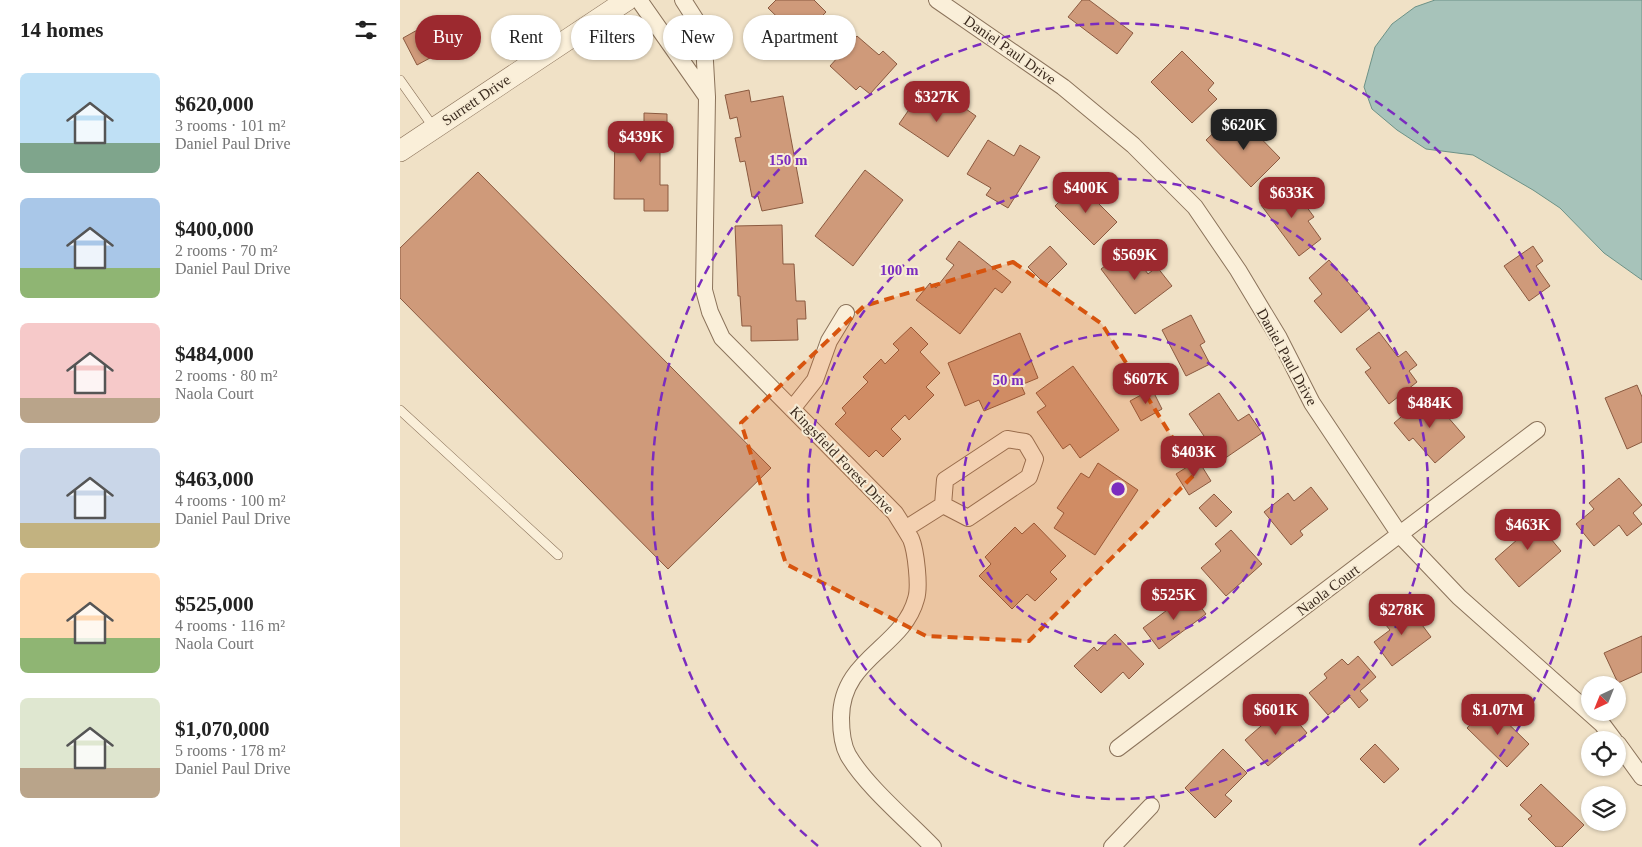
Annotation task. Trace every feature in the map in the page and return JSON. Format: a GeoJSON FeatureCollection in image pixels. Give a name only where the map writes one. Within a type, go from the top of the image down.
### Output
{"type":"FeatureCollection","features":[{"type":"Feature","properties":{"kind":"street","name":"Surrett Drive"},"geometry":{"type":"LineString","coordinates":[[400,151],[627,0]]}},
{"type":"Feature","properties":{"kind":"street"},"geometry":{"type":"LineString","coordinates":[[639,0],[706,97]]}},
{"type":"Feature","properties":{"kind":"street","name":"Kingsfield Forest Drive"},"geometry":{"type":"LineString","coordinates":[[684,0],[699,25],[704,44],[706,97],[704,290],[710,312],[722,338],[895,513],[911,540],[915,560],[917,599],[907,618],[880,650],[852,676],[841,703],[841,730],[848,754],[863,775],[933,847]]}},
{"type":"Feature","properties":{"kind":"street","name":"Daniel Paul Drive"},"geometry":{"type":"LineString","coordinates":[[937,0],[1063,88],[1133,144],[1195,207],[1238,270],[1278,338],[1312,403],[1400,535],[1459,597],[1602,724],[1607,731]]}},
{"type":"Feature","properties":{"kind":"street"},"geometry":{"type":"LineString","coordinates":[[792,409],[815,380],[829,341],[846,313]]}},
{"type":"Feature","properties":{"kind":"street","name":"Naola Court"},"geometry":{"type":"LineString","coordinates":[[1118,748],[1537,430]]}},
{"type":"Feature","properties":{"kind":"street"},"geometry":{"type":"LineString","coordinates":[[905,530],[943,505],[946,480],[1007,439],[1025,442],[1035,459],[1029,477],[968,518],[943,505]]}},
{"type":"Feature","properties":{"kind":"street"},"geometry":{"type":"LineString","coordinates":[[1626,755],[1642,777]]}},
{"type":"Feature","properties":{"kind":"street"},"geometry":{"type":"LineString","coordinates":[[1112,847],[1151,806]]}},
{"type":"Feature","properties":{"kind":"lane"},"geometry":{"type":"LineString","coordinates":[[400,80],[434,128]]}},
{"type":"Feature","properties":{"kind":"lane"},"geometry":{"type":"LineString","coordinates":[[400,410],[558,554]]}},
{"type":"Feature","properties":{"kind":"highlighted area"},"geometry":{"type":"Polygon","coordinates":[[[1013,262],[1102,324],[1195,474],[1029,641],[926,636],[786,564],[741,423],[864,306],[1013,262]]]}},
{"type":"Feature","properties":{"kind":"water"},"geometry":{"type":"Polygon","coordinates":[[[1435,0],[1642,0],[1642,280],[1604,253],[1560,208],[1533,190],[1473,155],[1426,149],[1397,130],[1372,109],[1364,87],[1375,47],[1392,24],[1415,7],[1435,0]]]}},
{"type":"Feature","properties":{"kind":"building"},"geometry":{"type":"Polygon","coordinates":[[[776,0],[814,0],[826,12],[823,15],[775,15],[768,8],[776,0]]]}},
{"type":"Feature","properties":{"kind":"building"},"geometry":{"type":"Polygon","coordinates":[[[1082,0],[1089,0],[1133,33],[1117,54],[1068,17],[1082,0]]]}},
{"type":"Feature","properties":{"kind":"building"},"geometry":{"type":"Polygon","coordinates":[[[415,31],[415,60],[426,60],[417,65],[403,38],[415,31]]]}},
{"type":"Feature","properties":{"kind":"building"},"geometry":{"type":"Polygon","coordinates":[[[856,37],[879,55],[883,51],[897,64],[870,94],[860,86],[856,90],[830,66],[835,60],[856,60],[856,37]]]}},
{"type":"Feature","properties":{"kind":"building"},"geometry":{"type":"Polygon","coordinates":[[[1182,51],[1214,83],[1208,90],[1217,99],[1192,123],[1151,82],[1182,51]]]}},
{"type":"Feature","properties":{"kind":"building"},"geometry":{"type":"Polygon","coordinates":[[[749,90],[751,102],[783,96],[803,203],[762,211],[758,196],[752,197],[745,161],[740,162],[735,138],[741,137],[737,117],[730,119],[725,95],[749,90]]]}},
{"type":"Feature","properties":{"kind":"building"},"geometry":{"type":"Polygon","coordinates":[[[922,91],[950,111],[956,102],[976,116],[948,157],[899,124],[922,91]]]}},
{"type":"Feature","properties":{"kind":"building"},"geometry":{"type":"Polygon","coordinates":[[[644,113],[667,114],[667,138],[660,138],[660,185],[668,185],[668,211],[644,211],[644,199],[614,199],[615,125],[644,125],[644,113]]]}},
{"type":"Feature","properties":{"kind":"building"},"geometry":{"type":"Polygon","coordinates":[[[1242,119],[1280,158],[1251,187],[1206,140],[1225,122],[1231,129],[1242,119]]]}},
{"type":"Feature","properties":{"kind":"building"},"geometry":{"type":"Polygon","coordinates":[[[988,140],[1014,156],[1020,145],[1040,157],[1008,208],[986,195],[991,188],[967,174],[988,140]]]}},
{"type":"Feature","properties":{"kind":"building"},"geometry":{"type":"Polygon","coordinates":[[[865,170],[903,200],[853,266],[815,236],[865,170]]]}},
{"type":"Feature","properties":{"kind":"building"},"geometry":{"type":"Polygon","coordinates":[[[478,172],[771,468],[668,569],[400,298],[400,248],[478,172]]]}},
{"type":"Feature","properties":{"kind":"building"},"geometry":{"type":"Polygon","coordinates":[[[1078,183],[1117,222],[1094,245],[1055,206],[1078,183]]]}},
{"type":"Feature","properties":{"kind":"building"},"geometry":{"type":"Polygon","coordinates":[[[1290,184],[1314,217],[1308,221],[1321,239],[1299,256],[1261,205],[1290,184]]]}},
{"type":"Feature","properties":{"kind":"building"},"geometry":{"type":"Polygon","coordinates":[[[782,225],[783,264],[794,264],[796,301],[805,301],[806,319],[797,319],[798,340],[751,341],[751,326],[742,326],[740,296],[738,296],[735,226],[782,225]]]}},
{"type":"Feature","properties":{"kind":"building"},"geometry":{"type":"Polygon","coordinates":[[[959,241],[1011,282],[1002,293],[995,288],[960,334],[916,300],[930,283],[936,288],[954,265],[946,259],[959,241]]]}},
{"type":"Feature","properties":{"kind":"building"},"geometry":{"type":"Polygon","coordinates":[[[1050,246],[1067,264],[1046,285],[1028,267],[1050,246]]]}},
{"type":"Feature","properties":{"kind":"building"},"geometry":{"type":"Polygon","coordinates":[[[1533,246],[1543,261],[1536,266],[1550,286],[1529,301],[1504,266],[1533,246]]]}},
{"type":"Feature","properties":{"kind":"building"},"geometry":{"type":"Polygon","coordinates":[[[1129,248],[1148,274],[1157,267],[1172,286],[1135,314],[1101,269],[1129,248]]]}},
{"type":"Feature","properties":{"kind":"building"},"geometry":{"type":"Polygon","coordinates":[[[1329,260],[1370,308],[1341,333],[1314,301],[1322,294],[1309,278],[1329,260]]]}},
{"type":"Feature","properties":{"kind":"building"},"geometry":{"type":"Polygon","coordinates":[[[1191,315],[1205,342],[1200,345],[1210,364],[1186,376],[1162,330],[1191,315]]]}},
{"type":"Feature","properties":{"kind":"building"},"geometry":{"type":"Polygon","coordinates":[[[911,327],[928,344],[920,352],[940,373],[926,387],[934,395],[909,420],[905,415],[891,429],[901,439],[883,457],[876,450],[869,457],[835,424],[846,413],[842,408],[868,382],[863,377],[881,359],[885,364],[899,350],[893,344],[911,327]]]}},
{"type":"Feature","properties":{"kind":"building"},"geometry":{"type":"Polygon","coordinates":[[[1379,332],[1398,357],[1406,351],[1417,365],[1409,371],[1417,382],[1389,404],[1365,372],[1371,368],[1356,349],[1379,332]]]}},
{"type":"Feature","properties":{"kind":"building"},"geometry":{"type":"Polygon","coordinates":[[[1020,333],[1038,378],[1021,385],[1025,394],[984,411],[979,400],[965,406],[948,363],[1020,333]]]}},
{"type":"Feature","properties":{"kind":"building"},"geometry":{"type":"Polygon","coordinates":[[[1073,366],[1119,430],[1080,458],[1070,444],[1063,449],[1037,412],[1046,406],[1036,393],[1073,366]]]}},
{"type":"Feature","properties":{"kind":"building"},"geometry":{"type":"Polygon","coordinates":[[[1637,385],[1642,397],[1642,442],[1627,449],[1605,398],[1637,385]]]}},
{"type":"Feature","properties":{"kind":"building"},"geometry":{"type":"Polygon","coordinates":[[[1152,389],[1162,409],[1141,421],[1130,401],[1152,389]]]}},
{"type":"Feature","properties":{"kind":"building"},"geometry":{"type":"Polygon","coordinates":[[[1219,393],[1238,421],[1249,414],[1262,433],[1221,461],[1189,414],[1219,393]]]}},
{"type":"Feature","properties":{"kind":"building"},"geometry":{"type":"Polygon","coordinates":[[[1428,394],[1465,437],[1435,463],[1413,438],[1409,441],[1394,423],[1428,394]]]}},
{"type":"Feature","properties":{"kind":"building"},"geometry":{"type":"Polygon","coordinates":[[[1198,460],[1211,481],[1189,495],[1176,474],[1198,460]]]}},
{"type":"Feature","properties":{"kind":"building"},"geometry":{"type":"Polygon","coordinates":[[[1098,463],[1138,490],[1095,555],[1054,528],[1064,513],[1057,508],[1081,473],[1089,478],[1098,463]]]}},
{"type":"Feature","properties":{"kind":"building"},"geometry":{"type":"Polygon","coordinates":[[[1619,478],[1642,505],[1633,513],[1642,524],[1627,536],[1619,525],[1594,546],[1576,524],[1594,509],[1589,503],[1619,478]]]}},
{"type":"Feature","properties":{"kind":"building"},"geometry":{"type":"Polygon","coordinates":[[[1311,487],[1328,509],[1300,531],[1303,535],[1291,545],[1264,512],[1288,493],[1294,501],[1311,487]]]}},
{"type":"Feature","properties":{"kind":"building"},"geometry":{"type":"Polygon","coordinates":[[[1214,494],[1232,512],[1216,527],[1199,508],[1214,494]]]}},
{"type":"Feature","properties":{"kind":"building"},"geometry":{"type":"Polygon","coordinates":[[[1530,514],[1561,551],[1519,587],[1495,559],[1518,539],[1511,531],[1530,514]]]}},
{"type":"Feature","properties":{"kind":"building"},"geometry":{"type":"Polygon","coordinates":[[[1034,523],[1066,556],[1050,572],[1057,579],[1035,601],[1027,594],[1012,609],[979,576],[991,564],[985,557],[1015,527],[1022,534],[1034,523]]]}},
{"type":"Feature","properties":{"kind":"building"},"geometry":{"type":"Polygon","coordinates":[[[1231,530],[1262,564],[1226,596],[1201,568],[1221,551],[1215,544],[1231,530]]]}},
{"type":"Feature","properties":{"kind":"building"},"geometry":{"type":"Polygon","coordinates":[[[1190,593],[1206,614],[1159,649],[1143,628],[1190,593]]]}},
{"type":"Feature","properties":{"kind":"building"},"geometry":{"type":"Polygon","coordinates":[[[1408,606],[1431,637],[1392,666],[1374,642],[1390,630],[1385,624],[1408,606]]]}},
{"type":"Feature","properties":{"kind":"building"},"geometry":{"type":"Polygon","coordinates":[[[1115,634],[1144,664],[1129,679],[1123,672],[1101,693],[1074,666],[1094,647],[1097,651],[1115,634]]]}},
{"type":"Feature","properties":{"kind":"building"},"geometry":{"type":"Polygon","coordinates":[[[1642,636],[1642,672],[1626,679],[1626,676],[1615,676],[1604,653],[1642,636]]]}},
{"type":"Feature","properties":{"kind":"building"},"geometry":{"type":"Polygon","coordinates":[[[1358,656],[1376,677],[1360,691],[1368,700],[1359,708],[1350,697],[1328,715],[1309,693],[1327,678],[1324,674],[1342,659],[1348,665],[1358,656]]]}},
{"type":"Feature","properties":{"kind":"building"},"geometry":{"type":"Polygon","coordinates":[[[1489,705],[1529,744],[1507,767],[1467,728],[1489,705]]]}},
{"type":"Feature","properties":{"kind":"building"},"geometry":{"type":"Polygon","coordinates":[[[1284,706],[1307,733],[1268,766],[1245,740],[1284,706]]]}},
{"type":"Feature","properties":{"kind":"building"},"geometry":{"type":"Polygon","coordinates":[[[1375,744],[1399,769],[1384,783],[1360,759],[1375,744]]]}},
{"type":"Feature","properties":{"kind":"building"},"geometry":{"type":"Polygon","coordinates":[[[1223,749],[1247,773],[1225,795],[1232,801],[1215,818],[1185,788],[1223,749]]]}},
{"type":"Feature","properties":{"kind":"building"},"geometry":{"type":"Polygon","coordinates":[[[1541,784],[1581,822],[1581,828],[1562,847],[1556,847],[1528,819],[1532,816],[1520,805],[1541,784]]]}}]}
